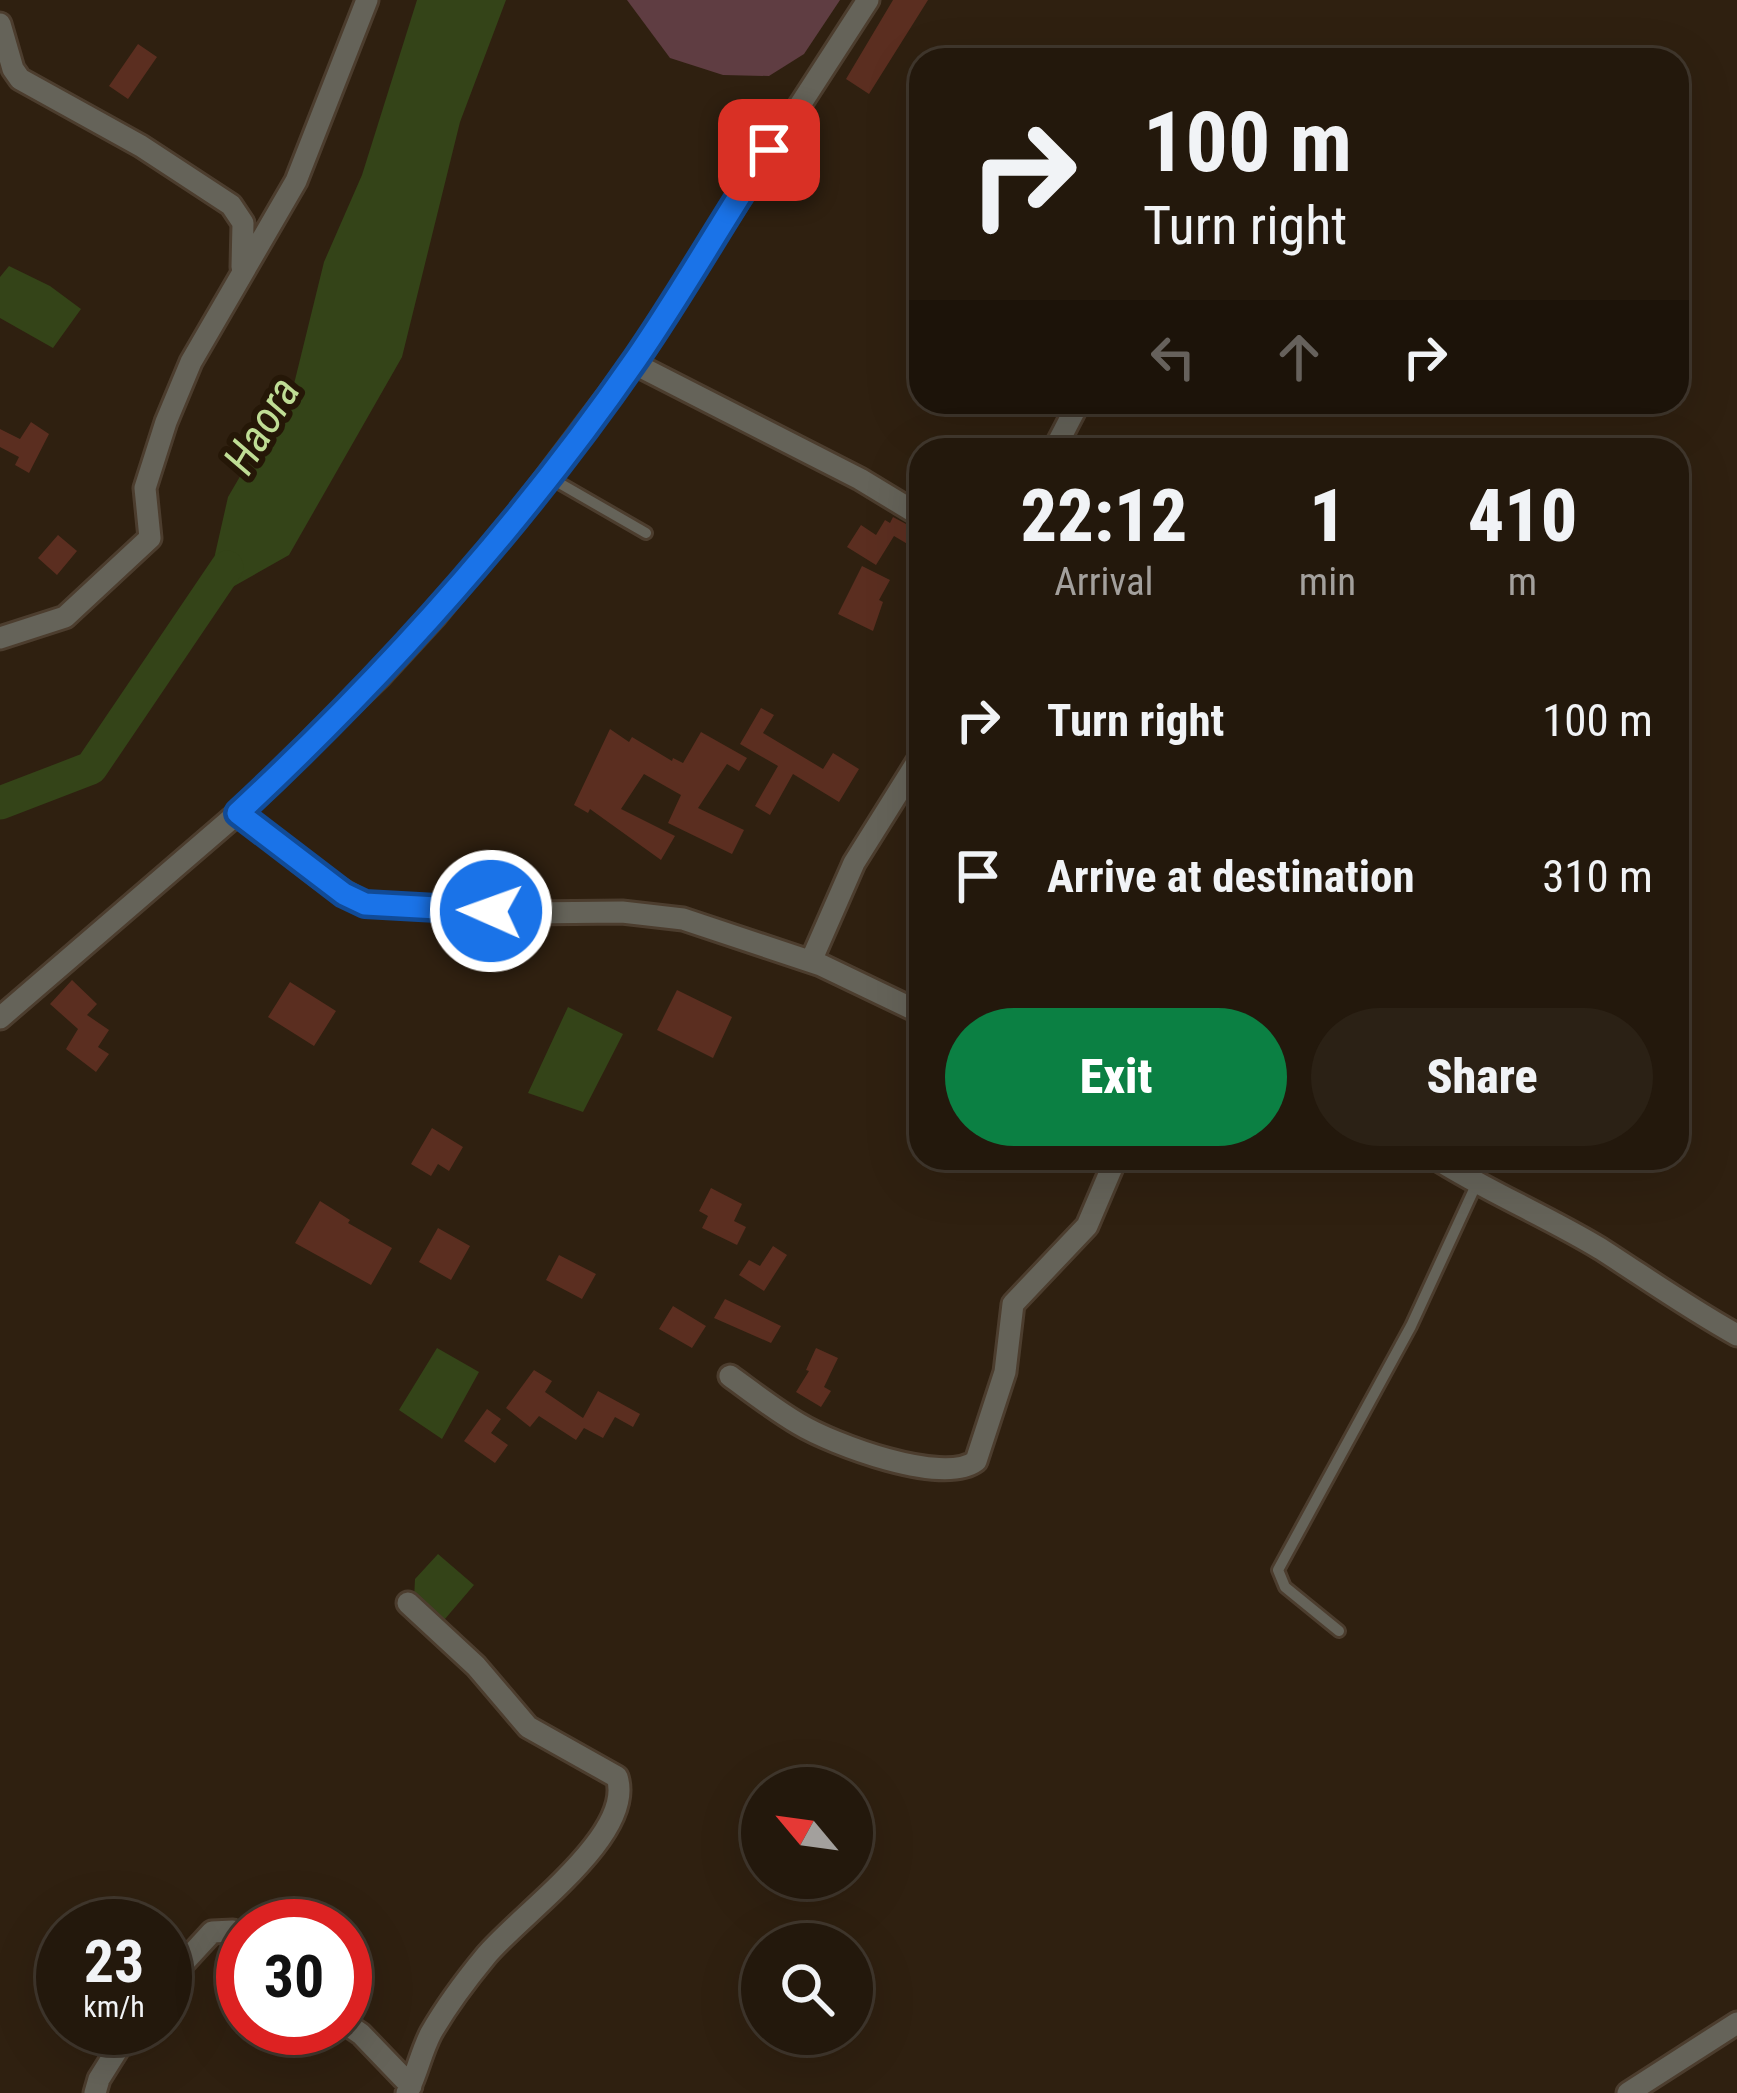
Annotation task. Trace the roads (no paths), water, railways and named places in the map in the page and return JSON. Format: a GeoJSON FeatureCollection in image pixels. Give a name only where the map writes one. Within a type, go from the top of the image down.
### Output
{"type":"FeatureCollection","features":[{"type":"Feature","properties":{"kind":"street"},"geometry":{"type":"LineString","coordinates":[[0,638],[64,617],[150,538],[145,488],[166,422],[191,362],[296,181],[367,0]]}},
{"type":"Feature","properties":{"kind":"street"},"geometry":{"type":"LineString","coordinates":[[0,1018],[238,813],[436,615],[633,363],[868,0]]}},
{"type":"Feature","properties":{"kind":"street"},"geometry":{"type":"LineString","coordinates":[[0,24],[20,79],[141,146],[236,209],[244,228],[242,274]]}},
{"type":"Feature","properties":{"kind":"street"},"geometry":{"type":"LineString","coordinates":[[633,363],[909,509]]}},
{"type":"Feature","properties":{"kind":"street"},"geometry":{"type":"LineString","coordinates":[[811,961],[854,863],[909,775]]}},
{"type":"Feature","properties":{"kind":"street"},"geometry":{"type":"LineString","coordinates":[[238,813],[344,894],[365,904],[526,914],[622,912],[683,919],[811,961],[909,1007]]}},
{"type":"Feature","properties":{"kind":"street"},"geometry":{"type":"LineString","coordinates":[[730,1376],[808,1429],[887,1460],[955,1470],[970,1467],[1006,1372],[1013,1304],[1087,1226],[1111,1170]]}},
{"type":"Feature","properties":{"kind":"street"},"geometry":{"type":"LineString","coordinates":[[1454,1170],[1599,1248],[1737,1334]]}},
{"type":"Feature","properties":{"kind":"street"},"geometry":{"type":"LineString","coordinates":[[372,2047],[409,2090],[433,2030],[484,1958],[585,1857],[606,1830],[621,1795],[617,1777],[528,1727],[476,1666],[408,1603]]}},
{"type":"Feature","properties":{"kind":"street"},"geometry":{"type":"LineString","coordinates":[[192,1954],[216,1932]]}},
{"type":"Feature","properties":{"kind":"street"},"geometry":{"type":"LineString","coordinates":[[1628,2093],[1737,2023]]}},
{"type":"Feature","properties":{"kind":"street"},"geometry":{"type":"LineString","coordinates":[[94,2093],[114,2055]]}},
{"type":"Feature","properties":{"kind":"lane"},"geometry":{"type":"LineString","coordinates":[[547,476],[646,533]]}},
{"type":"Feature","properties":{"kind":"lane"},"geometry":{"type":"LineString","coordinates":[[1339,1631],[1286,1587],[1278,1570],[1411,1326],[1477,1185]]}},
{"type":"Feature","properties":{"kind":"waterway","name":"Haora"},"geometry":{"type":"LineString","coordinates":[[0,803],[91,768],[227,567]]}}]}
